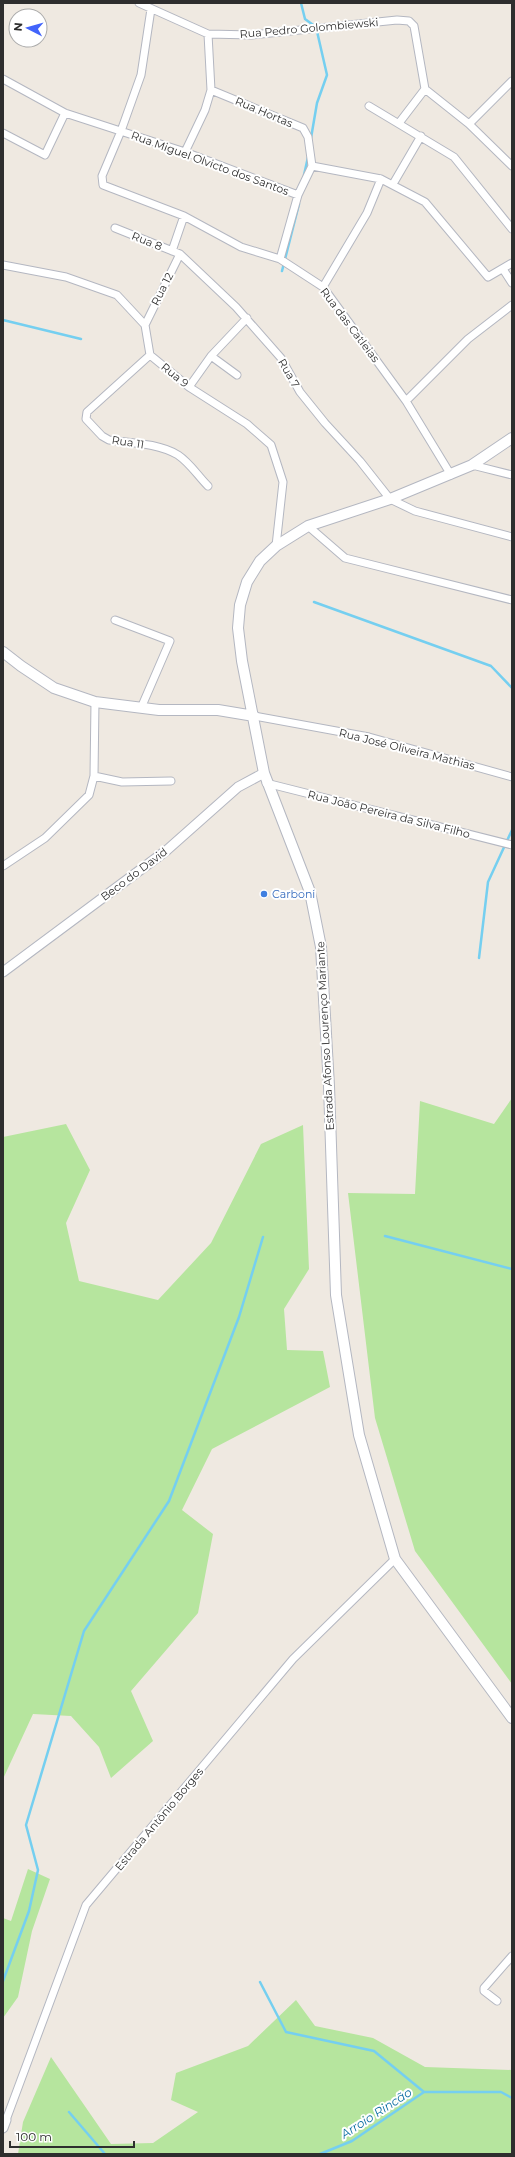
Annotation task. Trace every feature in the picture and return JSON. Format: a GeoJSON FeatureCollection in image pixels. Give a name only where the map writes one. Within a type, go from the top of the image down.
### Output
{"type":"FeatureCollection","features":[{"type":"Feature","properties":{"kind":"main road","name":"Estrada Afonso Lourenço Mariante"},"geometry":{"type":"LineString","coordinates":[[512,438],[472,465],[390,499],[308,526],[276,546],[260,561],[247,582],[240,605],[238,628],[242,661],[265,778],[310,892],[321,947],[329,1086],[336,1295],[359,1435],[395,1559],[512,1718]]}},
{"type":"Feature","properties":{"kind":"main road"},"geometry":{"type":"LineString","coordinates":[[3,652],[54,688],[95,702],[159,710],[218,710],[254,716]]}},
{"type":"Feature","properties":{"kind":"street","name":"Rua Pedro Golombiewski"},"geometry":{"type":"LineString","coordinates":[[139,3],[208,34],[252,35],[397,20],[409,21],[412,23],[425,89]]}},
{"type":"Feature","properties":{"kind":"street"},"geometry":{"type":"LineString","coordinates":[[121,131],[141,75],[151,9]]}},
{"type":"Feature","properties":{"kind":"street"},"geometry":{"type":"LineString","coordinates":[[185,152],[205,110],[211,90],[208,34]]}},
{"type":"Feature","properties":{"kind":"street","name":"Rua Miguel Olvicto dos Santos"},"geometry":{"type":"LineString","coordinates":[[3,79],[65,113],[185,152],[298,195],[312,166]]}},
{"type":"Feature","properties":{"kind":"street"},"geometry":{"type":"LineString","coordinates":[[469,124],[512,81]]}},
{"type":"Feature","properties":{"kind":"street"},"geometry":{"type":"LineString","coordinates":[[399,123],[425,89],[469,124],[512,166]]}},
{"type":"Feature","properties":{"kind":"street","name":"Rua Hortas"},"geometry":{"type":"LineString","coordinates":[[211,90],[303,128],[308,138],[312,166]]}},
{"type":"Feature","properties":{"kind":"street"},"geometry":{"type":"LineString","coordinates":[[369,106],[454,157],[512,229]]}},
{"type":"Feature","properties":{"kind":"street"},"geometry":{"type":"LineString","coordinates":[[3,133],[45,155],[65,113]]}},
{"type":"Feature","properties":{"kind":"street","name":"Rua das Catleias"},"geometry":{"type":"LineString","coordinates":[[121,131],[102,176],[103,185],[184,216],[242,247],[280,259],[322,287],[406,401],[451,474]]}},
{"type":"Feature","properties":{"kind":"street"},"geometry":{"type":"LineString","coordinates":[[393,184],[421,136]]}},
{"type":"Feature","properties":{"kind":"street"},"geometry":{"type":"LineString","coordinates":[[312,166],[381,179],[425,202],[488,277],[512,263]]}},
{"type":"Feature","properties":{"kind":"street"},"geometry":{"type":"LineString","coordinates":[[322,287],[366,213],[381,179]]}},
{"type":"Feature","properties":{"kind":"street"},"geometry":{"type":"LineString","coordinates":[[280,259],[298,195]]}},
{"type":"Feature","properties":{"kind":"street"},"geometry":{"type":"LineString","coordinates":[[172,251],[184,216]]}},
{"type":"Feature","properties":{"kind":"street","name":"Rua 8"},"geometry":{"type":"LineString","coordinates":[[115,228],[180,254]]}},
{"type":"Feature","properties":{"kind":"street","name":"Rua 7"},"geometry":{"type":"LineString","coordinates":[[180,254],[247,318],[281,358],[300,392],[360,461],[390,499]]}},
{"type":"Feature","properties":{"kind":"street","name":"Rua 12"},"geometry":{"type":"LineString","coordinates":[[145,324],[180,254]]}},
{"type":"Feature","properties":{"kind":"street"},"geometry":{"type":"LineString","coordinates":[[3,265],[66,277],[117,295],[145,324]]}},
{"type":"Feature","properties":{"kind":"street"},"geometry":{"type":"LineString","coordinates":[[503,269],[512,283]]}},
{"type":"Feature","properties":{"kind":"street"},"geometry":{"type":"LineString","coordinates":[[406,401],[468,339],[512,305]]}},
{"type":"Feature","properties":{"kind":"street"},"geometry":{"type":"LineString","coordinates":[[189,387],[211,356],[247,318]]}},
{"type":"Feature","properties":{"kind":"street","name":"Rua 9"},"geometry":{"type":"LineString","coordinates":[[145,324],[150,355],[189,387],[246,424],[271,446],[283,482],[276,546]]}},
{"type":"Feature","properties":{"kind":"street","name":"Rua 11"},"geometry":{"type":"LineString","coordinates":[[150,355],[87,412],[86,418],[102,436],[108,440],[156,447],[177,455],[188,463],[208,486]]}},
{"type":"Feature","properties":{"kind":"street"},"geometry":{"type":"LineString","coordinates":[[211,356],[237,375]]}},
{"type":"Feature","properties":{"kind":"street"},"geometry":{"type":"LineString","coordinates":[[472,465],[512,475]]}},
{"type":"Feature","properties":{"kind":"street"},"geometry":{"type":"LineString","coordinates":[[390,499],[415,511],[512,537]]}},
{"type":"Feature","properties":{"kind":"street"},"geometry":{"type":"LineString","coordinates":[[308,526],[345,558],[512,600]]}},
{"type":"Feature","properties":{"kind":"street"},"geometry":{"type":"LineString","coordinates":[[115,620],[170,641],[141,708]]}},
{"type":"Feature","properties":{"kind":"street"},"geometry":{"type":"LineString","coordinates":[[3,866],[45,838],[89,795],[94,776],[95,702]]}},
{"type":"Feature","properties":{"kind":"street","name":"Rua José Oliveira Mathias"},"geometry":{"type":"LineString","coordinates":[[254,716],[369,737],[490,770],[512,778]]}},
{"type":"Feature","properties":{"kind":"street"},"geometry":{"type":"LineString","coordinates":[[94,776],[122,782],[171,781]]}},
{"type":"Feature","properties":{"kind":"street","name":"Rua João Pereira da Silva Filho"},"geometry":{"type":"LineString","coordinates":[[265,778],[512,845]]}},
{"type":"Feature","properties":{"kind":"street","name":"Beco do David"},"geometry":{"type":"LineString","coordinates":[[3,972],[167,850],[238,787],[265,778]]}},
{"type":"Feature","properties":{"kind":"street","name":"Estrada Antônio Borges"},"geometry":{"type":"LineString","coordinates":[[4,2122],[86,1905],[293,1659],[395,1559]]}},
{"type":"Feature","properties":{"kind":"street"},"geometry":{"type":"LineString","coordinates":[[497,2001],[484,1991],[484,1988],[512,1956]]}},
{"type":"Feature","properties":{"kind":"green space"},"geometry":{"type":"Polygon","coordinates":[[[512,1098],[512,1684],[415,1551],[375,1418],[348,1193],[415,1194],[420,1101],[494,1124],[512,1098]]]}},
{"type":"Feature","properties":{"kind":"green space"},"geometry":{"type":"Polygon","coordinates":[[[66,1124],[90,1170],[66,1223],[79,1281],[158,1300],[211,1243],[261,1144],[303,1125],[309,1269],[284,1309],[287,1350],[323,1351],[330,1387],[212,1449],[182,1510],[213,1534],[198,1613],[131,1691],[153,1741],[111,1778],[99,1747],[71,1716],[33,1714],[3,1779],[3,1137],[66,1124]]]}},
{"type":"Feature","properties":{"kind":"green space"},"geometry":{"type":"Polygon","coordinates":[[[28,1869],[50,1879],[32,1931],[18,1997],[3,2018],[3,1918],[11,1921],[28,1869]]]}},
{"type":"Feature","properties":{"kind":"green space"},"geometry":{"type":"Polygon","coordinates":[[[296,2000],[315,2026],[373,2038],[425,2067],[512,2070],[512,2154],[18,2154],[23,2122],[51,2057],[111,2144],[153,2143],[198,2112],[171,2100],[176,2073],[248,2046],[296,2000]]]}},
{"type":"Feature","properties":{"kind":"waterway"},"geometry":{"type":"LineString","coordinates":[[301,3],[305,19],[316,27],[327,75],[317,103],[311,138]]}},
{"type":"Feature","properties":{"kind":"waterway"},"geometry":{"type":"LineString","coordinates":[[304,175],[308,157]]}},
{"type":"Feature","properties":{"kind":"waterway"},"geometry":{"type":"LineString","coordinates":[[282,271],[299,204]]}},
{"type":"Feature","properties":{"kind":"waterway"},"geometry":{"type":"LineString","coordinates":[[3,320],[81,339]]}},
{"type":"Feature","properties":{"kind":"waterway"},"geometry":{"type":"LineString","coordinates":[[314,602],[491,666],[512,688]]}},
{"type":"Feature","properties":{"kind":"waterway"},"geometry":{"type":"LineString","coordinates":[[479,958],[488,882],[512,830]]}},
{"type":"Feature","properties":{"kind":"waterway"},"geometry":{"type":"LineString","coordinates":[[385,1236],[512,1269]]}},
{"type":"Feature","properties":{"kind":"waterway"},"geometry":{"type":"LineString","coordinates":[[3,1981],[29,1911],[38,1870],[26,1825],[84,1631],[169,1501],[239,1317],[263,1237]]}},
{"type":"Feature","properties":{"kind":"waterway"},"geometry":{"type":"LineString","coordinates":[[260,1982],[286,2032],[374,2051],[424,2092]]}},
{"type":"Feature","properties":{"kind":"waterway","name":"Arroio Rincão"},"geometry":{"type":"LineString","coordinates":[[320,2154],[352,2141],[424,2092],[501,2092],[512,2098]]}},
{"type":"Feature","properties":{"kind":"waterway"},"geometry":{"type":"LineString","coordinates":[[69,2112],[105,2154]]}},
{"type":"Feature","properties":{"kind":"place","name":"Carboni"},"geometry":{"type":"Point","coordinates":[264,894]}}]}
